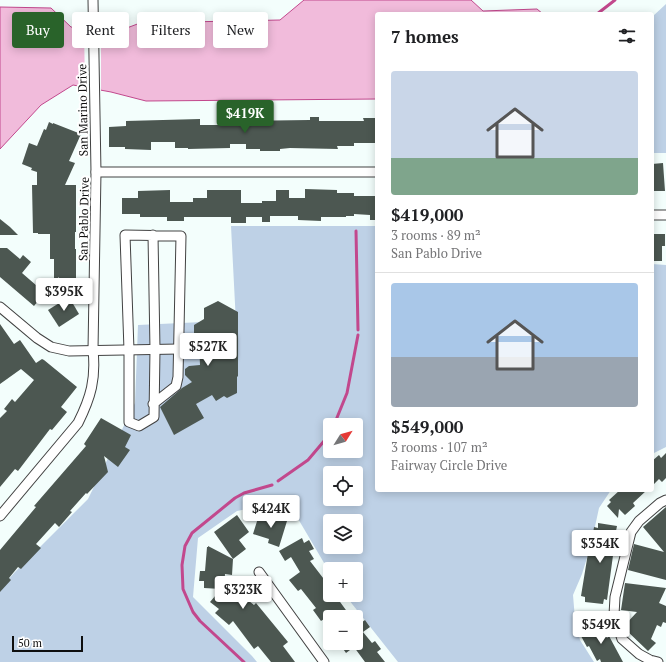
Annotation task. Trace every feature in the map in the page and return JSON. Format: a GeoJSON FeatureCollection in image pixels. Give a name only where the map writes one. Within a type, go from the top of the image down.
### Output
{"type":"FeatureCollection","features":[{"type":"Feature","properties":{"kind":"street","name":"San Marino Drive"},"geometry":{"type":"LineString","coordinates":[[93,0],[96,172]]}},
{"type":"Feature","properties":{"kind":"street","name":"San Pablo Drive"},"geometry":{"type":"LineString","coordinates":[[0,516],[78,423],[87,406],[95,368],[96,172],[375,172]]}},
{"type":"Feature","properties":{"kind":"street"},"geometry":{"type":"LineString","coordinates":[[654,215],[666,215]]}},
{"type":"Feature","properties":{"kind":"street"},"geometry":{"type":"LineString","coordinates":[[153,235],[155,349],[153,404],[154,417],[139,426],[129,422],[130,350],[125,235],[153,235],[181,236],[178,377],[176,386],[153,404]]}},
{"type":"Feature","properties":{"kind":"street"},"geometry":{"type":"LineString","coordinates":[[0,307],[37,338],[51,347],[69,351],[179,349]]}},
{"type":"Feature","properties":{"kind":"street"},"geometry":{"type":"LineString","coordinates":[[658,662],[650,660],[639,654],[622,639],[614,615],[615,597],[631,532],[638,522],[660,503],[666,500]]}},
{"type":"Feature","properties":{"kind":"street"},"geometry":{"type":"LineString","coordinates":[[259,572],[324,662]]}},
{"type":"Feature","properties":{"kind":"shaded area"},"geometry":{"type":"Polygon","coordinates":[[[304,0],[471,0],[483,11],[537,9],[541,12],[375,12],[375,99],[146,101],[111,92],[73,85],[41,105],[0,149],[0,7],[51,8],[55,12],[12,12],[12,48],[64,48],[64,20],[72,27],[72,48],[129,48],[129,27],[137,24],[137,48],[205,48],[205,22],[213,21],[213,48],[268,48],[268,20],[280,20],[304,0]]]}},
{"type":"Feature","properties":{"kind":"shaded area"},"geometry":{"type":"Polygon","coordinates":[[[666,4],[666,153],[654,153],[654,15],[666,4]]]}},
{"type":"Feature","properties":{"kind":"shaded area"},"geometry":{"type":"Polygon","coordinates":[[[231,226],[375,226],[375,492],[610,492],[599,508],[591,545],[582,574],[573,595],[575,619],[580,640],[594,662],[398,662],[363,618],[363,610],[357,610],[351,602],[363,602],[363,562],[324,562],[297,517],[257,507],[237,511],[198,538],[193,597],[257,662],[0,662],[0,589],[88,499],[135,403],[138,325],[203,322],[236,323],[231,226]]]}},
{"type":"Feature","properties":{"kind":"shaded area"},"geometry":{"type":"Polygon","coordinates":[[[654,264],[666,265],[666,447],[654,453],[654,264]]]}},
{"type":"Feature","properties":{"kind":"pier"},"geometry":{"type":"Polygon","coordinates":[[[84,48],[101,48],[101,92],[85,89],[84,48]]]}},
{"type":"Feature","properties":{"kind":"building"},"geometry":{"type":"Polygon","coordinates":[[[310,117],[319,117],[319,121],[364,121],[363,118],[375,118],[375,143],[354,143],[354,146],[337,146],[338,149],[290,148],[280,149],[280,151],[246,149],[246,144],[230,144],[230,148],[175,148],[175,142],[151,142],[151,150],[109,147],[109,127],[126,126],[126,121],[200,119],[200,125],[224,125],[224,121],[310,120],[310,117]]]}},
{"type":"Feature","properties":{"kind":"building"},"geometry":{"type":"Polygon","coordinates":[[[49,122],[81,134],[69,161],[75,163],[65,185],[76,185],[76,289],[59,289],[59,277],[54,282],[54,259],[50,259],[50,234],[33,233],[32,185],[37,185],[37,172],[22,164],[29,143],[37,146],[44,129],[46,130],[49,122]]]}},
{"type":"Feature","properties":{"kind":"building"},"geometry":{"type":"Polygon","coordinates":[[[663,163],[665,191],[654,191],[654,164],[663,163]]]}},
{"type":"Feature","properties":{"kind":"building"},"geometry":{"type":"Polygon","coordinates":[[[305,189],[337,190],[337,193],[354,193],[354,196],[375,196],[375,220],[370,220],[370,215],[354,214],[354,216],[346,217],[321,217],[321,221],[298,220],[298,216],[270,216],[270,222],[262,222],[262,217],[246,217],[246,223],[231,223],[231,217],[184,217],[184,221],[167,221],[167,217],[140,217],[140,214],[122,214],[122,198],[138,198],[138,191],[170,190],[170,202],[193,202],[193,198],[207,198],[207,190],[241,190],[241,203],[276,201],[276,190],[289,190],[289,198],[305,198],[305,189]]]}},
{"type":"Feature","properties":{"kind":"building"},"geometry":{"type":"Polygon","coordinates":[[[0,219],[10,227],[18,235],[0,235],[0,219]]]}},
{"type":"Feature","properties":{"kind":"building"},"geometry":{"type":"Polygon","coordinates":[[[654,234],[665,234],[665,246],[662,246],[662,261],[654,261],[654,234]]]}},
{"type":"Feature","properties":{"kind":"building"},"geometry":{"type":"Polygon","coordinates":[[[0,248],[7,248],[20,259],[23,255],[31,262],[22,273],[37,286],[40,282],[48,289],[34,306],[0,277],[0,248]]]}},
{"type":"Feature","properties":{"kind":"building"},"geometry":{"type":"Polygon","coordinates":[[[69,297],[79,314],[59,327],[48,310],[69,297]]]}},
{"type":"Feature","properties":{"kind":"building"},"geometry":{"type":"Polygon","coordinates":[[[218,301],[238,312],[237,393],[227,398],[224,396],[216,401],[212,395],[196,404],[204,418],[174,435],[160,407],[182,388],[192,382],[185,375],[185,369],[189,366],[200,365],[199,343],[194,340],[194,325],[204,319],[204,308],[218,301]]]}},
{"type":"Feature","properties":{"kind":"building"},"geometry":{"type":"Polygon","coordinates":[[[0,324],[14,344],[20,340],[36,363],[42,359],[44,360],[77,387],[61,407],[67,412],[52,430],[50,429],[18,471],[15,469],[0,487],[0,418],[7,411],[4,409],[12,399],[15,402],[34,380],[21,369],[0,384],[0,324]]]}},
{"type":"Feature","properties":{"kind":"building"},"geometry":{"type":"Polygon","coordinates":[[[101,418],[131,435],[125,447],[130,450],[118,467],[104,456],[108,472],[87,494],[86,493],[70,511],[72,512],[59,527],[55,523],[36,544],[41,548],[21,569],[18,567],[9,578],[11,580],[0,592],[0,550],[36,507],[34,506],[86,446],[84,444],[101,418]]]}},
{"type":"Feature","properties":{"kind":"building"},"geometry":{"type":"Polygon","coordinates":[[[666,453],[666,478],[662,482],[659,479],[654,484],[654,459],[659,455],[661,458],[666,453]]]}},
{"type":"Feature","properties":{"kind":"building"},"geometry":{"type":"Polygon","coordinates":[[[618,492],[645,492],[633,503],[635,506],[625,515],[619,509],[618,518],[607,506],[611,502],[609,500],[618,492]]]}},
{"type":"Feature","properties":{"kind":"building"},"geometry":{"type":"Polygon","coordinates":[[[666,507],[666,580],[628,570],[634,544],[664,552],[643,527],[666,507]]]}},
{"type":"Feature","properties":{"kind":"building"},"geometry":{"type":"Polygon","coordinates":[[[271,514],[282,517],[282,519],[287,521],[279,547],[268,543],[269,539],[253,534],[259,515],[270,518],[271,514]]]}},
{"type":"Feature","properties":{"kind":"building"},"geometry":{"type":"Polygon","coordinates":[[[237,515],[249,532],[239,540],[246,549],[233,559],[214,532],[237,515]]]}},
{"type":"Feature","properties":{"kind":"building"},"geometry":{"type":"Polygon","coordinates":[[[598,523],[617,526],[616,531],[619,531],[617,548],[614,548],[607,600],[604,599],[603,604],[585,602],[585,597],[581,596],[594,527],[598,528],[598,523]]]}},
{"type":"Feature","properties":{"kind":"building"},"geometry":{"type":"Polygon","coordinates":[[[302,538],[304,543],[309,540],[314,549],[309,551],[314,559],[310,561],[323,578],[323,602],[340,602],[346,610],[323,610],[323,620],[321,621],[313,610],[316,608],[301,589],[298,591],[289,580],[300,572],[291,557],[285,561],[279,551],[302,538]]]}},
{"type":"Feature","properties":{"kind":"building"},"geometry":{"type":"Polygon","coordinates":[[[208,546],[233,559],[232,575],[225,574],[223,589],[235,599],[240,594],[254,605],[256,603],[288,642],[283,646],[295,662],[271,662],[258,646],[254,649],[233,621],[229,625],[215,613],[219,609],[210,602],[221,589],[204,588],[204,581],[199,581],[200,571],[205,571],[208,546]]]}},
{"type":"Feature","properties":{"kind":"building"},"geometry":{"type":"Polygon","coordinates":[[[625,583],[666,588],[659,603],[666,606],[666,623],[663,622],[661,627],[657,625],[651,639],[656,643],[648,651],[625,629],[624,626],[637,612],[621,610],[625,583]]]}},
{"type":"Feature","properties":{"kind":"building"},"geometry":{"type":"Polygon","coordinates":[[[365,620],[370,627],[363,632],[363,621],[365,620]]]}},
{"type":"Feature","properties":{"kind":"building"},"geometry":{"type":"Polygon","coordinates":[[[595,623],[599,628],[601,627],[607,638],[609,636],[623,662],[601,662],[600,659],[597,661],[589,646],[587,647],[581,636],[584,634],[582,630],[595,623]]]}},
{"type":"Feature","properties":{"kind":"building"},"geometry":{"type":"Polygon","coordinates":[[[363,632],[372,643],[375,641],[381,649],[377,652],[385,662],[365,662],[356,650],[363,650],[363,632]]]}},
{"type":"Feature","properties":{"kind":"waterway"},"geometry":{"type":"LineString","coordinates":[[600,12],[615,0]]}},
{"type":"Feature","properties":{"kind":"waterway"},"geometry":{"type":"LineString","coordinates":[[356,231],[358,330]]}},
{"type":"Feature","properties":{"kind":"waterway"},"geometry":{"type":"LineString","coordinates":[[337,418],[347,393],[358,335]]}},
{"type":"Feature","properties":{"kind":"waterway"},"geometry":{"type":"LineString","coordinates":[[278,481],[308,460],[323,442]]}},
{"type":"Feature","properties":{"kind":"waterway"},"geometry":{"type":"LineString","coordinates":[[244,662],[200,621],[193,612],[183,589],[182,565],[185,546],[192,533],[235,498],[244,493],[272,485]]}}]}
